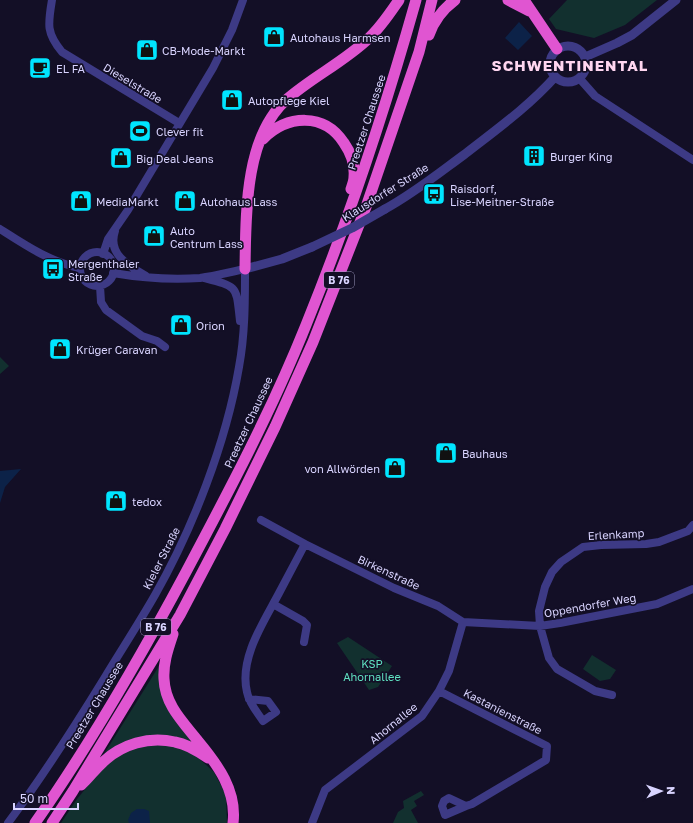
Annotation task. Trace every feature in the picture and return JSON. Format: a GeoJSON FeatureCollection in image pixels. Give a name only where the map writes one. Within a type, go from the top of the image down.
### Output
{"type":"FeatureCollection","features":[{"type":"Feature","properties":{"kind":"highway"},"geometry":{"type":"LineString","coordinates":[[245,269],[250,184],[254,158],[267,124],[285,101],[349,55],[369,38],[384,21],[399,0]]}},
{"type":"Feature","properties":{"kind":"highway","name":"Preetzer Chaussee"},"geometry":{"type":"LineString","coordinates":[[34,823],[52,798],[159,622],[223,504],[263,423],[305,327],[347,218],[396,73],[416,0]]}},
{"type":"Feature","properties":{"kind":"highway","name":"B 76"},"geometry":{"type":"LineString","coordinates":[[52,823],[180,615],[262,456],[314,342],[366,207],[419,52],[432,0]]}},
{"type":"Feature","properties":{"kind":"highway","name":"B 76"},"geometry":{"type":"LineString","coordinates":[[419,52],[426,42],[434,22],[455,0]]}},
{"type":"Feature","properties":{"kind":"highway"},"geometry":{"type":"LineString","coordinates":[[508,0],[531,12]]}},
{"type":"Feature","properties":{"kind":"highway"},"geometry":{"type":"LineString","coordinates":[[524,0],[558,49]]}},
{"type":"Feature","properties":{"kind":"highway","name":"B 76"},"geometry":{"type":"LineString","coordinates":[[259,142],[270,131],[294,120],[308,120],[322,123],[339,134],[350,150],[353,163],[354,177],[347,218]]}},
{"type":"Feature","properties":{"kind":"highway","name":"B 76"},"geometry":{"type":"LineString","coordinates":[[180,615],[166,658],[164,668],[164,687],[176,714],[221,772],[231,794],[234,815],[233,823]]}},
{"type":"Feature","properties":{"kind":"highway","name":"B 76"},"geometry":{"type":"LineString","coordinates":[[73,791],[82,785],[103,762],[118,751],[138,742],[157,739],[175,742],[195,750],[212,760]]}},
{"type":"Feature","properties":{"kind":"street","name":"Dieselstraße"},"geometry":{"type":"LineString","coordinates":[[52,0],[50,32],[55,43],[62,52],[179,123]]}},
{"type":"Feature","properties":{"kind":"street"},"geometry":{"type":"LineString","coordinates":[[104,254],[108,239],[128,210],[213,68],[232,30],[243,0]]}},
{"type":"Feature","properties":{"kind":"street"},"geometry":{"type":"LineString","coordinates":[[585,57],[616,44],[632,35],[676,0]]}},
{"type":"Feature","properties":{"kind":"street"},"geometry":{"type":"LineString","coordinates":[[573,46],[582,52],[585,57],[587,62],[586,68],[580,78],[575,81],[564,82],[555,77],[550,68],[550,63],[554,53],[562,47],[573,46]]}},
{"type":"Feature","properties":{"kind":"street","name":"Klausdorfer Straße"},"geometry":{"type":"LineString","coordinates":[[113,273],[148,278],[201,278],[245,269],[282,259],[312,247],[352,228],[385,209],[438,174],[516,116],[555,77]]}},
{"type":"Feature","properties":{"kind":"street"},"geometry":{"type":"LineString","coordinates":[[580,78],[595,96],[693,160]]}},
{"type":"Feature","properties":{"kind":"street"},"geometry":{"type":"LineString","coordinates":[[116,227],[113,235],[116,252],[122,260],[148,278]]}},
{"type":"Feature","properties":{"kind":"street"},"geometry":{"type":"LineString","coordinates":[[0,230],[58,262],[80,268]]}},
{"type":"Feature","properties":{"kind":"street"},"geometry":{"type":"LineString","coordinates":[[91,254],[104,254],[112,262],[114,267],[111,279],[106,284],[100,286],[88,284],[83,279],[81,274],[80,268],[82,262],[91,254]]}},
{"type":"Feature","properties":{"kind":"street","name":"Kieler Straße"},"geometry":{"type":"LineString","coordinates":[[8,823],[66,741],[155,594],[184,536],[205,487],[225,428],[243,347],[245,269]]}},
{"type":"Feature","properties":{"kind":"street","name":"Klausdorfer Straße"},"geometry":{"type":"LineString","coordinates":[[201,278],[230,286],[237,293],[243,347]]}},
{"type":"Feature","properties":{"kind":"street"},"geometry":{"type":"LineString","coordinates":[[100,286],[101,302],[106,310],[142,336],[157,341],[165,347]]}},
{"type":"Feature","properties":{"kind":"street","name":"Birkenstraße"},"geometry":{"type":"LineString","coordinates":[[261,520],[305,544],[394,588],[438,606],[463,622]]}},
{"type":"Feature","properties":{"kind":"street","name":"Erlenkamp"},"geometry":{"type":"LineString","coordinates":[[612,695],[595,691],[558,669],[548,658],[540,626],[539,611],[552,572],[561,562],[583,547],[659,542],[688,531],[693,525]]}},
{"type":"Feature","properties":{"kind":"street"},"geometry":{"type":"LineString","coordinates":[[249,699],[246,690],[246,676],[253,643],[305,544]]}},
{"type":"Feature","properties":{"kind":"street","name":"Oppendorfer Weg"},"geometry":{"type":"LineString","coordinates":[[463,622],[540,626],[657,604],[693,589]]}},
{"type":"Feature","properties":{"kind":"street"},"geometry":{"type":"LineString","coordinates":[[273,604],[303,621],[307,625],[304,642]]}},
{"type":"Feature","properties":{"kind":"street","name":"Ahornallee"},"geometry":{"type":"LineString","coordinates":[[312,823],[325,790],[422,716],[439,691],[449,671],[463,622]]}},
{"type":"Feature","properties":{"kind":"street","name":"Kastanienstraße"},"geometry":{"type":"LineString","coordinates":[[439,691],[547,746],[546,760],[472,804],[466,806]]}},
{"type":"Feature","properties":{"kind":"green space"},"geometry":{"type":"Polygon","coordinates":[[[567,0],[657,0],[625,25],[594,38],[556,29],[549,19],[567,0]]]}},
{"type":"Feature","properties":{"kind":"green space"},"geometry":{"type":"Polygon","coordinates":[[[0,357],[9,366],[0,374],[0,357]]]}},
{"type":"Feature","properties":{"kind":"green space","name":"KSP Ahornallee"},"geometry":{"type":"Polygon","coordinates":[[[348,637],[392,666],[378,687],[369,690],[337,643],[348,637]]]}},
{"type":"Feature","properties":{"kind":"green space"},"geometry":{"type":"Polygon","coordinates":[[[592,655],[616,670],[610,679],[600,681],[583,669],[592,655]]]}},
{"type":"Feature","properties":{"kind":"green space"},"geometry":{"type":"Polygon","coordinates":[[[159,666],[165,702],[171,715],[198,747],[187,742],[121,744],[104,754],[159,666]]]}},
{"type":"Feature","properties":{"kind":"green space"},"geometry":{"type":"Polygon","coordinates":[[[152,743],[173,746],[194,754],[214,772],[226,795],[227,823],[61,823],[77,799],[105,765],[129,749],[152,743]]]}},
{"type":"Feature","properties":{"kind":"green space"},"geometry":{"type":"Polygon","coordinates":[[[421,791],[424,795],[414,801],[417,806],[411,810],[418,823],[393,823],[398,812],[404,808],[403,801],[421,791]]]}},
{"type":"Feature","properties":{"kind":"water"},"geometry":{"type":"Polygon","coordinates":[[[519,22],[532,36],[518,50],[505,38],[519,22]]]}},
{"type":"Feature","properties":{"kind":"water"},"geometry":{"type":"Polygon","coordinates":[[[21,469],[5,487],[0,503],[0,471],[21,469]]]}},
{"type":"Feature","properties":{"kind":"water"},"geometry":{"type":"Polygon","coordinates":[[[137,809],[149,811],[150,823],[129,823],[128,820],[131,813],[137,809]]]}},
{"type":"Feature","properties":{"kind":"place","name":"Autohaus Harmsen"},"geometry":{"type":"Point","coordinates":[274,37]}},
{"type":"Feature","properties":{"kind":"place","name":"CB-Mode-Markt"},"geometry":{"type":"Point","coordinates":[147,50]}},
{"type":"Feature","properties":{"kind":"place","name":"EL FA"},"geometry":{"type":"Point","coordinates":[40,68]}},
{"type":"Feature","properties":{"kind":"place","name":"Autopflege Kiel"},"geometry":{"type":"Point","coordinates":[232,100]}},
{"type":"Feature","properties":{"kind":"place","name":"Clever fit"},"geometry":{"type":"Point","coordinates":[140,131]}},
{"type":"Feature","properties":{"kind":"place","name":"Burger King"},"geometry":{"type":"Point","coordinates":[534,156]}},
{"type":"Feature","properties":{"kind":"place","name":"Big Deal Jeans"},"geometry":{"type":"Point","coordinates":[121,158]}},
{"type":"Feature","properties":{"kind":"place","name":"Raisdorf, Lise-Meitner-Straße"},"geometry":{"type":"Point","coordinates":[434,194]}},
{"type":"Feature","properties":{"kind":"place","name":"MediaMarkt"},"geometry":{"type":"Point","coordinates":[81,201]}},
{"type":"Feature","properties":{"kind":"place","name":"Autohaus Lass"},"geometry":{"type":"Point","coordinates":[185,201]}},
{"type":"Feature","properties":{"kind":"place","name":"Auto Centrum Lass"},"geometry":{"type":"Point","coordinates":[154,236]}},
{"type":"Feature","properties":{"kind":"place","name":"Mergenthaler Straße"},"geometry":{"type":"Point","coordinates":[53,269]}},
{"type":"Feature","properties":{"kind":"place","name":"Orion"},"geometry":{"type":"Point","coordinates":[181,325]}},
{"type":"Feature","properties":{"kind":"place","name":"Krüger Caravan"},"geometry":{"type":"Point","coordinates":[60,349]}},
{"type":"Feature","properties":{"kind":"place","name":"Bauhaus"},"geometry":{"type":"Point","coordinates":[446,453]}},
{"type":"Feature","properties":{"kind":"place","name":"von Allwörden"},"geometry":{"type":"Point","coordinates":[395,468]}},
{"type":"Feature","properties":{"kind":"place","name":"tedox"},"geometry":{"type":"Point","coordinates":[116,501]}},
{"type":"Feature","properties":{"kind":"district","name":"SCHWENTINENTAL"},"geometry":{"type":"Point","coordinates":[570,65]}}]}
